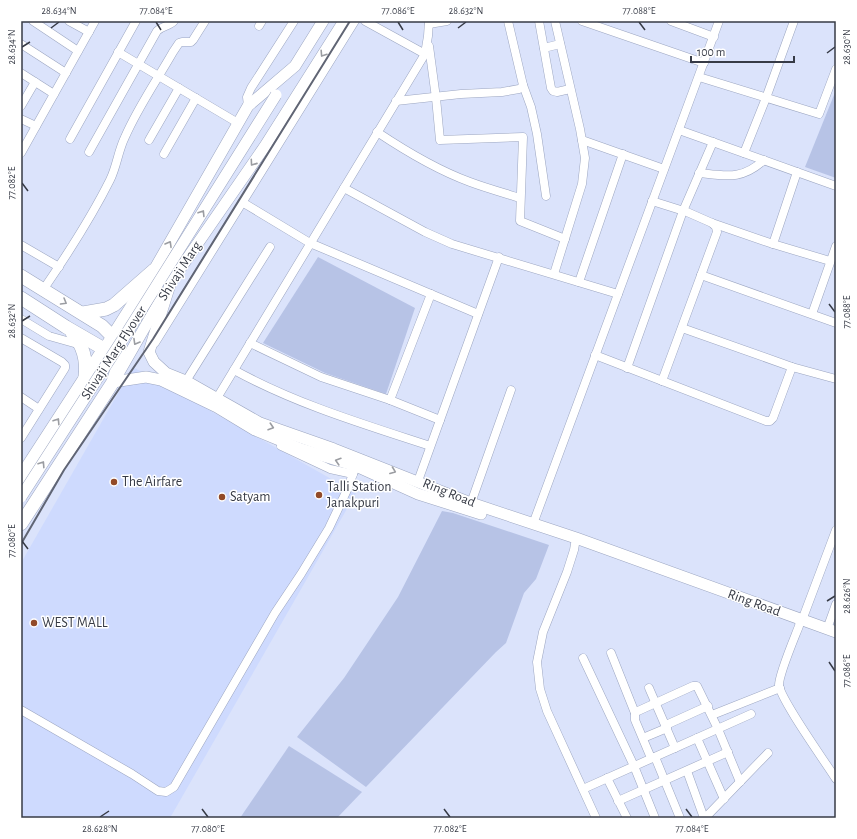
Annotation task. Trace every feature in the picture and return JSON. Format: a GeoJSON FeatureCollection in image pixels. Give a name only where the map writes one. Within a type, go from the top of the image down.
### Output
{"type":"FeatureCollection","features":[{"type":"Feature","properties":{"kind":"main road","name":"Shivaji Marg"},"geometry":{"type":"LineString","coordinates":[[21,477],[154,270],[248,106],[295,66],[323,21]]}},
{"type":"Feature","properties":{"kind":"main road","name":"Shivaji Marg"},"geometry":{"type":"LineString","coordinates":[[21,524],[113,382],[172,280],[264,146],[344,21]]}},
{"type":"Feature","properties":{"kind":"main road","name":"Shivaji Marg Flyover"},"geometry":{"type":"LineString","coordinates":[[21,497],[128,332],[295,66]]}},
{"type":"Feature","properties":{"kind":"main road"},"geometry":{"type":"LineString","coordinates":[[83,313],[106,309],[114,305],[154,270],[162,266],[168,266],[172,272],[172,280],[149,352]]}},
{"type":"Feature","properties":{"kind":"main road"},"geometry":{"type":"LineString","coordinates":[[21,276],[83,313],[102,326],[112,336],[119,351],[119,363],[113,382]]}},
{"type":"Feature","properties":{"kind":"main road"},"geometry":{"type":"LineString","coordinates":[[21,298],[104,349]]}},
{"type":"Feature","properties":{"kind":"main road"},"geometry":{"type":"LineString","coordinates":[[66,327],[73,333],[81,345],[86,358],[85,377]]}},
{"type":"Feature","properties":{"kind":"main road","name":"Ring Road"},"geometry":{"type":"LineString","coordinates":[[149,352],[164,376],[255,430],[301,449],[418,494],[575,542],[831,630]]}},
{"type":"Feature","properties":{"kind":"main road","name":"Ring Road"},"geometry":{"type":"LineString","coordinates":[[113,382],[136,378],[164,376],[186,381],[260,423],[334,449],[471,503],[533,524],[575,542]]}},
{"type":"Feature","properties":{"kind":"main road"},"geometry":{"type":"LineString","coordinates":[[71,400],[80,394],[87,395],[94,403],[94,410],[92,413]]}},
{"type":"Feature","properties":{"kind":"main road","name":"Ring Road"},"geometry":{"type":"LineString","coordinates":[[801,620],[836,639]]}},
{"type":"Feature","properties":{"kind":"street"},"geometry":{"type":"LineString","coordinates":[[33,21],[78,51]]}},
{"type":"Feature","properties":{"kind":"street"},"geometry":{"type":"LineString","coordinates":[[69,21],[89,32]]}},
{"type":"Feature","properties":{"kind":"street"},"geometry":{"type":"LineString","coordinates":[[21,153],[95,21]]}},
{"type":"Feature","properties":{"kind":"street"},"geometry":{"type":"LineString","coordinates":[[70,139],[136,21]]}},
{"type":"Feature","properties":{"kind":"street"},"geometry":{"type":"LineString","coordinates":[[43,290],[98,204],[116,168],[124,139],[177,45],[182,42],[191,42],[205,21]]}},
{"type":"Feature","properties":{"kind":"street"},"geometry":{"type":"LineString","coordinates":[[248,106],[247,97],[251,88],[294,21]]}},
{"type":"Feature","properties":{"kind":"street"},"geometry":{"type":"LineString","coordinates":[[149,352],[355,21]]}},
{"type":"Feature","properties":{"kind":"street"},"geometry":{"type":"LineString","coordinates":[[365,21],[425,54]]}},
{"type":"Feature","properties":{"kind":"street"},"geometry":{"type":"LineString","coordinates":[[217,398],[425,54],[428,40],[429,22],[447,21]]}},
{"type":"Feature","properties":{"kind":"street"},"geometry":{"type":"LineString","coordinates":[[508,21],[523,85],[528,96],[546,196]]}},
{"type":"Feature","properties":{"kind":"street"},"geometry":{"type":"LineString","coordinates":[[539,21],[551,88],[553,91],[557,92],[570,90]]}},
{"type":"Feature","properties":{"kind":"street"},"geometry":{"type":"LineString","coordinates":[[554,274],[582,184],[585,158],[555,21]]}},
{"type":"Feature","properties":{"kind":"street"},"geometry":{"type":"LineString","coordinates":[[582,21],[704,63]]}},
{"type":"Feature","properties":{"kind":"street"},"geometry":{"type":"LineString","coordinates":[[671,21],[714,36]]}},
{"type":"Feature","properties":{"kind":"street"},"geometry":{"type":"LineString","coordinates":[[533,524],[720,21]]}},
{"type":"Feature","properties":{"kind":"street"},"geometry":{"type":"LineString","coordinates":[[744,153],[794,21]]}},
{"type":"Feature","properties":{"kind":"street"},"geometry":{"type":"LineString","coordinates":[[89,152],[157,30],[171,22]]}},
{"type":"Feature","properties":{"kind":"street"},"geometry":{"type":"LineString","coordinates":[[428,40],[440,140],[523,137],[520,221],[565,239]]}},
{"type":"Feature","properties":{"kind":"street"},"geometry":{"type":"LineString","coordinates":[[21,44],[66,73]]}},
{"type":"Feature","properties":{"kind":"street"},"geometry":{"type":"LineString","coordinates":[[544,48],[560,44]]}},
{"type":"Feature","properties":{"kind":"street"},"geometry":{"type":"LineString","coordinates":[[118,52],[238,123]]}},
{"type":"Feature","properties":{"kind":"street"},"geometry":{"type":"LineString","coordinates":[[699,77],[819,114],[836,69]]}},
{"type":"Feature","properties":{"kind":"street"},"geometry":{"type":"LineString","coordinates":[[21,73],[54,94]]}},
{"type":"Feature","properties":{"kind":"street"},"geometry":{"type":"LineString","coordinates":[[21,106],[35,82]]}},
{"type":"Feature","properties":{"kind":"street"},"geometry":{"type":"LineString","coordinates":[[396,101],[507,91],[519,89],[523,85]]}},
{"type":"Feature","properties":{"kind":"street"},"geometry":{"type":"LineString","coordinates":[[149,140],[178,88]]}},
{"type":"Feature","properties":{"kind":"street"},"geometry":{"type":"LineString","coordinates":[[164,154],[196,98]]}},
{"type":"Feature","properties":{"kind":"street"},"geometry":{"type":"LineString","coordinates":[[21,119],[36,126]]}},
{"type":"Feature","properties":{"kind":"street"},"geometry":{"type":"LineString","coordinates":[[679,130],[836,186]]}},
{"type":"Feature","properties":{"kind":"street"},"geometry":{"type":"LineString","coordinates":[[377,132],[415,156],[447,172],[470,182],[520,198]]}},
{"type":"Feature","properties":{"kind":"street"},"geometry":{"type":"LineString","coordinates":[[582,140],[664,169]]}},
{"type":"Feature","properties":{"kind":"street"},"geometry":{"type":"LineString","coordinates":[[627,368],[684,211],[713,142]]}},
{"type":"Feature","properties":{"kind":"street"},"geometry":{"type":"LineString","coordinates":[[579,282],[623,154]]}},
{"type":"Feature","properties":{"kind":"street"},"geometry":{"type":"LineString","coordinates":[[699,173],[732,176],[753,170],[764,160]]}},
{"type":"Feature","properties":{"kind":"street"},"geometry":{"type":"LineString","coordinates":[[773,244],[797,172]]}},
{"type":"Feature","properties":{"kind":"street"},"geometry":{"type":"LineString","coordinates":[[344,188],[425,232],[452,244],[618,294]]}},
{"type":"Feature","properties":{"kind":"street"},"geometry":{"type":"LineString","coordinates":[[652,201],[684,211],[712,223],[773,244],[830,261]]}},
{"type":"Feature","properties":{"kind":"street"},"geometry":{"type":"LineString","coordinates":[[242,202],[310,243],[478,314]]}},
{"type":"Feature","properties":{"kind":"street"},"geometry":{"type":"LineString","coordinates":[[662,381],[717,232],[716,227],[712,223]]}},
{"type":"Feature","properties":{"kind":"street"},"geometry":{"type":"LineString","coordinates":[[21,245],[58,267]]}},
{"type":"Feature","properties":{"kind":"street"},"geometry":{"type":"LineString","coordinates":[[812,314],[836,246]]}},
{"type":"Feature","properties":{"kind":"street"},"geometry":{"type":"LineString","coordinates":[[186,381],[270,247]]}},
{"type":"Feature","properties":{"kind":"street"},"geometry":{"type":"LineString","coordinates":[[418,481],[499,257]]}},
{"type":"Feature","properties":{"kind":"street"},"geometry":{"type":"LineString","coordinates":[[701,275],[836,323]]}},
{"type":"Feature","properties":{"kind":"street"},"geometry":{"type":"LineString","coordinates":[[390,400],[431,294]]}},
{"type":"Feature","properties":{"kind":"street"},"geometry":{"type":"LineString","coordinates":[[21,319],[49,336],[81,345]]}},
{"type":"Feature","properties":{"kind":"street"},"geometry":{"type":"LineString","coordinates":[[682,328],[792,367],[836,379]]}},
{"type":"Feature","properties":{"kind":"street"},"geometry":{"type":"LineString","coordinates":[[21,338],[65,365],[65,368],[21,438]]}},
{"type":"Feature","properties":{"kind":"street"},"geometry":{"type":"LineString","coordinates":[[250,343],[320,377],[390,400],[440,420]]}},
{"type":"Feature","properties":{"kind":"street"},"geometry":{"type":"LineString","coordinates":[[595,356],[766,421],[770,421],[773,418],[792,367]]}},
{"type":"Feature","properties":{"kind":"street"},"geometry":{"type":"LineString","coordinates":[[234,370],[267,388],[336,415],[430,446]]}},
{"type":"Feature","properties":{"kind":"street"},"geometry":{"type":"LineString","coordinates":[[21,710],[132,774],[158,791],[166,792],[174,787],[275,614],[328,528],[347,490],[354,470],[330,469],[248,431],[216,409],[180,391],[162,386],[148,377]]}},
{"type":"Feature","properties":{"kind":"street"},"geometry":{"type":"LineString","coordinates":[[471,503],[511,390]]}},
{"type":"Feature","properties":{"kind":"street"},"geometry":{"type":"LineString","coordinates":[[21,398],[39,409]]}},
{"type":"Feature","properties":{"kind":"street"},"geometry":{"type":"LineString","coordinates":[[836,530],[834,542],[801,620],[779,685],[782,694],[797,719],[836,779]]}},
{"type":"Feature","properties":{"kind":"street"},"geometry":{"type":"LineString","coordinates":[[575,542],[567,572],[543,632],[537,662],[540,689],[548,711],[596,818]]}},
{"type":"Feature","properties":{"kind":"street"},"geometry":{"type":"LineString","coordinates":[[831,630],[836,604]]}},
{"type":"Feature","properties":{"kind":"street"},"geometry":{"type":"LineString","coordinates":[[611,653],[635,713],[635,720],[665,781],[680,818]]}},
{"type":"Feature","properties":{"kind":"street"},"geometry":{"type":"LineString","coordinates":[[584,658],[634,766],[655,818]]}},
{"type":"Feature","properties":{"kind":"street"},"geometry":{"type":"LineString","coordinates":[[635,713],[695,685],[699,687],[740,782]]}},
{"type":"Feature","properties":{"kind":"street"},"geometry":{"type":"LineString","coordinates":[[649,688],[675,748]]}},
{"type":"Feature","properties":{"kind":"street"},"geometry":{"type":"LineString","coordinates":[[712,715],[780,688]]}},
{"type":"Feature","properties":{"kind":"street"},"geometry":{"type":"LineString","coordinates":[[643,738],[708,706]]}},
{"type":"Feature","properties":{"kind":"street"},"geometry":{"type":"LineString","coordinates":[[583,789],[751,714]]}},
{"type":"Feature","properties":{"kind":"street"},"geometry":{"type":"LineString","coordinates":[[697,738],[724,799]]}},
{"type":"Feature","properties":{"kind":"street"},"geometry":{"type":"LineString","coordinates":[[618,801],[644,791],[728,752]]}},
{"type":"Feature","properties":{"kind":"street"},"geometry":{"type":"LineString","coordinates":[[686,771],[705,818],[768,753]]}},
{"type":"Feature","properties":{"kind":"street"},"geometry":{"type":"LineString","coordinates":[[607,778],[627,818]]}},
{"type":"Feature","properties":{"kind":"shaded area"},"geometry":{"type":"Polygon","coordinates":[[[836,90],[836,178],[805,167],[836,90]]]}},
{"type":"Feature","properties":{"kind":"shaded area"},"geometry":{"type":"Polygon","coordinates":[[[318,257],[415,308],[386,394],[325,373],[263,343],[318,257]]]}},
{"type":"Feature","properties":{"kind":"shaded area"},"geometry":{"type":"Polygon","coordinates":[[[133,367],[356,493],[170,818],[21,818],[21,563],[133,367]]]}},
{"type":"Feature","properties":{"kind":"shaded area"},"geometry":{"type":"Polygon","coordinates":[[[442,511],[453,513],[549,545],[536,579],[524,593],[506,643],[366,787],[297,737],[344,678],[398,597],[442,511]]]}},
{"type":"Feature","properties":{"kind":"shaded area"},"geometry":{"type":"Polygon","coordinates":[[[289,746],[362,792],[337,818],[240,818],[289,746]]]}},
{"type":"Feature","properties":{"kind":"railway"},"geometry":{"type":"LineString","coordinates":[[21,544],[64,470],[153,339],[350,21]]}},
{"type":"Feature","properties":{"kind":"place","name":"The Airfare"},"geometry":{"type":"Point","coordinates":[114,482]}},
{"type":"Feature","properties":{"kind":"place","name":"Talli Station Janakpuri"},"geometry":{"type":"Point","coordinates":[319,495]}},
{"type":"Feature","properties":{"kind":"place","name":"Satyam"},"geometry":{"type":"Point","coordinates":[222,497]}},
{"type":"Feature","properties":{"kind":"place","name":"WEST MALL"},"geometry":{"type":"Point","coordinates":[34,623]}}]}
